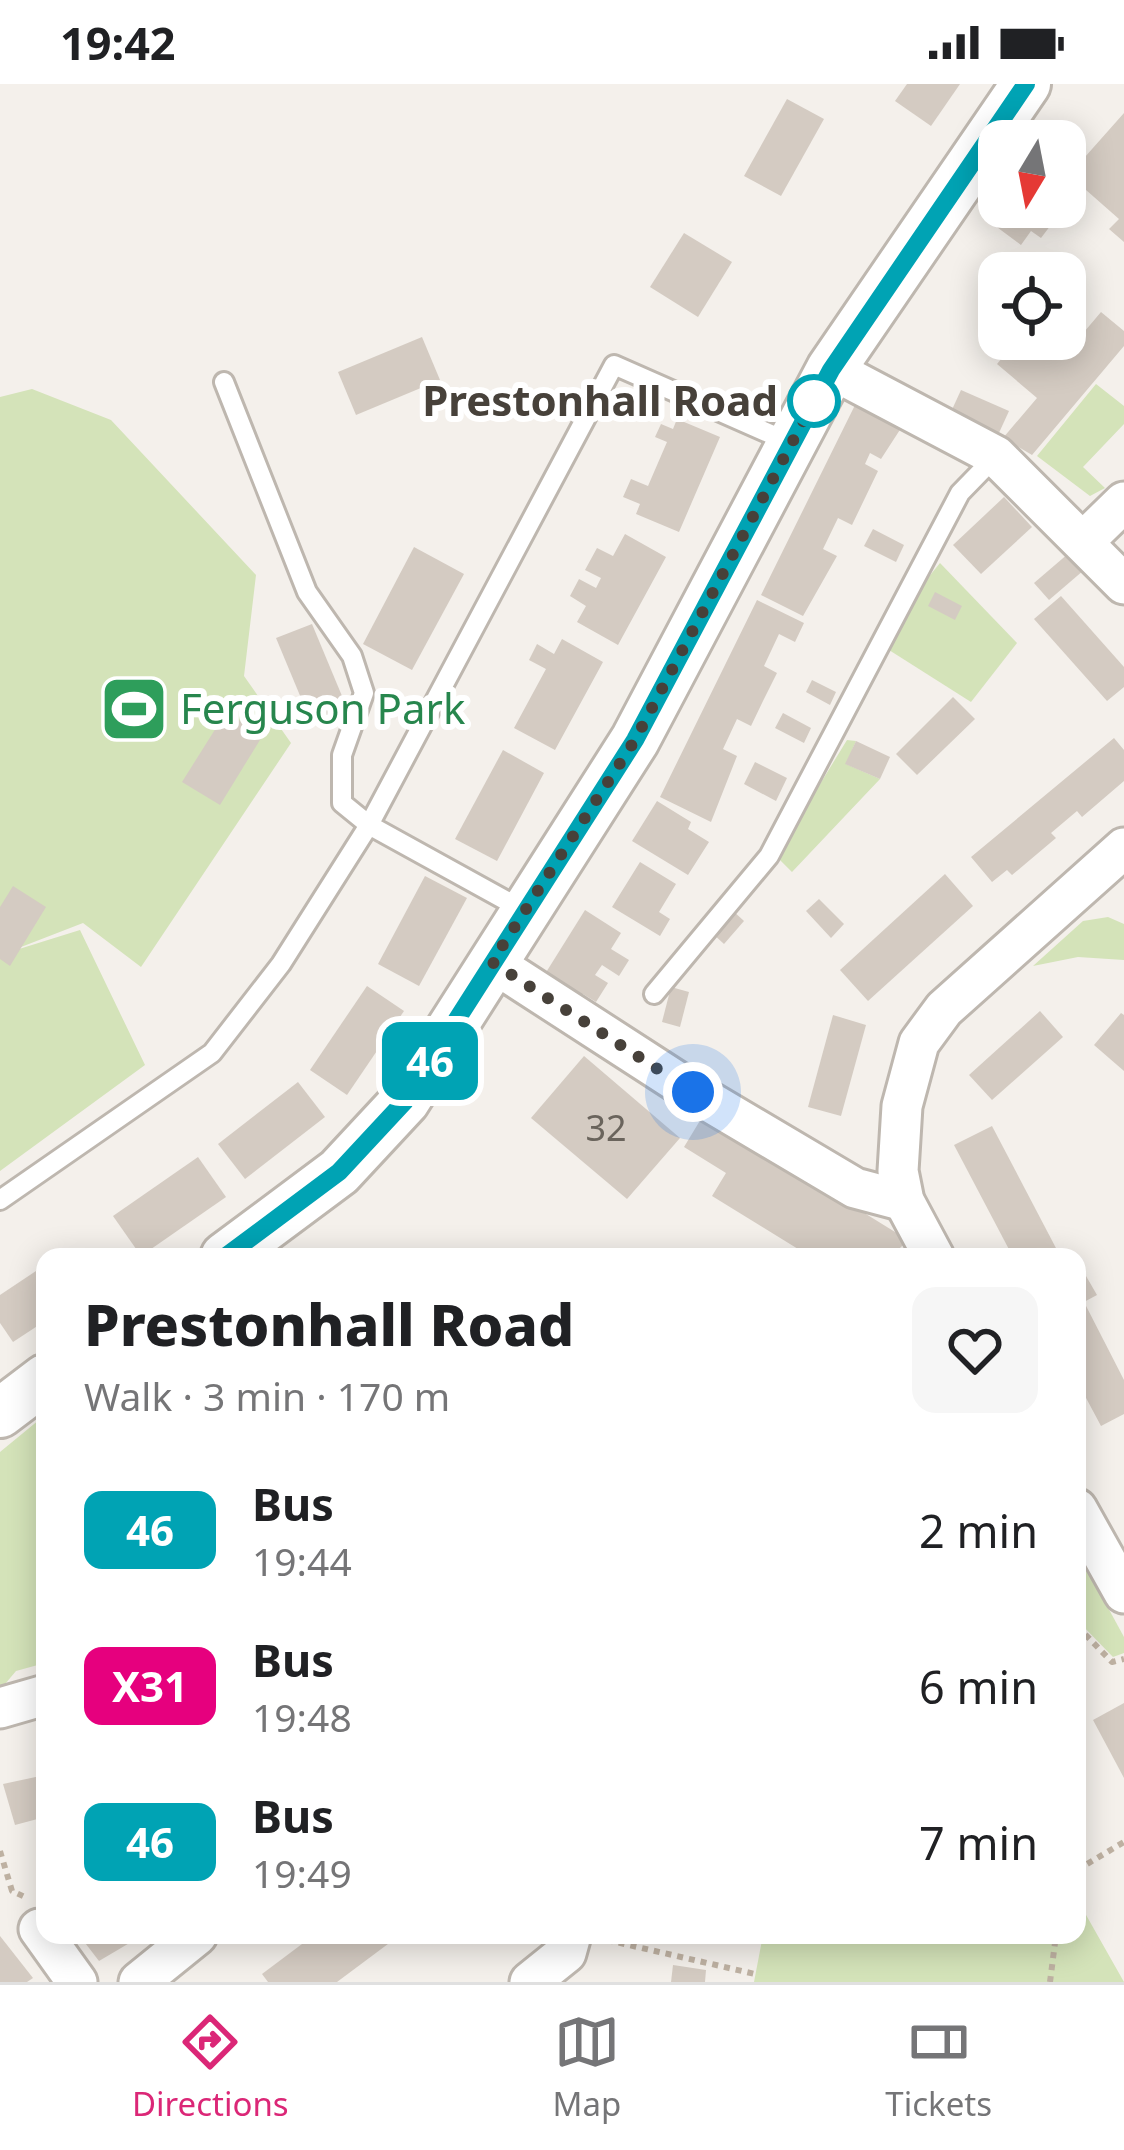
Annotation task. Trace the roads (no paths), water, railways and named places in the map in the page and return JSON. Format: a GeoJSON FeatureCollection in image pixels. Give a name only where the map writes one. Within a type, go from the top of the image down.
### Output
{"type":"FeatureCollection","features":[{"type":"Feature","properties":{"kind":"street"},"geometry":{"type":"LineString","coordinates":[[237,1248],[311,1195],[371,1142],[405,1101],[635,740],[831,370],[1026,84]]}},
{"type":"Feature","properties":{"kind":"street"},"geometry":{"type":"LineString","coordinates":[[831,370],[983,448],[1085,540],[1124,584]]}},
{"type":"Feature","properties":{"kind":"street"},"geometry":{"type":"LineString","coordinates":[[1085,540],[1124,502]]}},
{"type":"Feature","properties":{"kind":"street"},"geometry":{"type":"LineString","coordinates":[[929,1248],[904,1201],[898,1140],[908,1071],[919,1043],[944,1010],[1117,868]]}},
{"type":"Feature","properties":{"kind":"street"},"geometry":{"type":"LineString","coordinates":[[492,962],[693,1092],[855,1188],[904,1201]]}},
{"type":"Feature","properties":{"kind":"street"},"geometry":{"type":"LineString","coordinates":[[0,1414],[36,1385]]}},
{"type":"Feature","properties":{"kind":"street"},"geometry":{"type":"LineString","coordinates":[[1086,1526],[1124,1593]]}},
{"type":"Feature","properties":{"kind":"street"},"geometry":{"type":"LineString","coordinates":[[0,1708],[36,1697]]}},
{"type":"Feature","properties":{"kind":"street"},"geometry":{"type":"LineString","coordinates":[[49,1944],[76,1982]]}},
{"type":"Feature","properties":{"kind":"street"},"geometry":{"type":"LineString","coordinates":[[139,1982],[186,1944]]}},
{"type":"Feature","properties":{"kind":"street"},"geometry":{"type":"LineString","coordinates":[[530,1982],[566,1953],[568,1944]]}},
{"type":"Feature","properties":{"kind":"lane"},"geometry":{"type":"LineString","coordinates":[[0,1200],[212,1053],[280,964],[368,825],[614,365],[791,443]]}},
{"type":"Feature","properties":{"kind":"lane"},"geometry":{"type":"LineString","coordinates":[[224,382],[307,592],[352,656],[364,693],[343,755],[342,803],[368,825],[525,911]]}},
{"type":"Feature","properties":{"kind":"lane"},"geometry":{"type":"LineString","coordinates":[[654,994],[769,856],[983,448]]}},
{"type":"Feature","properties":{"kind":"place","name":"Prestonhall Road"},"geometry":{"type":"Point","coordinates":[814,401]}},
{"type":"Feature","properties":{"kind":"place","name":"Ferguson Park"},"geometry":{"type":"Point","coordinates":[134,709]}}]}
